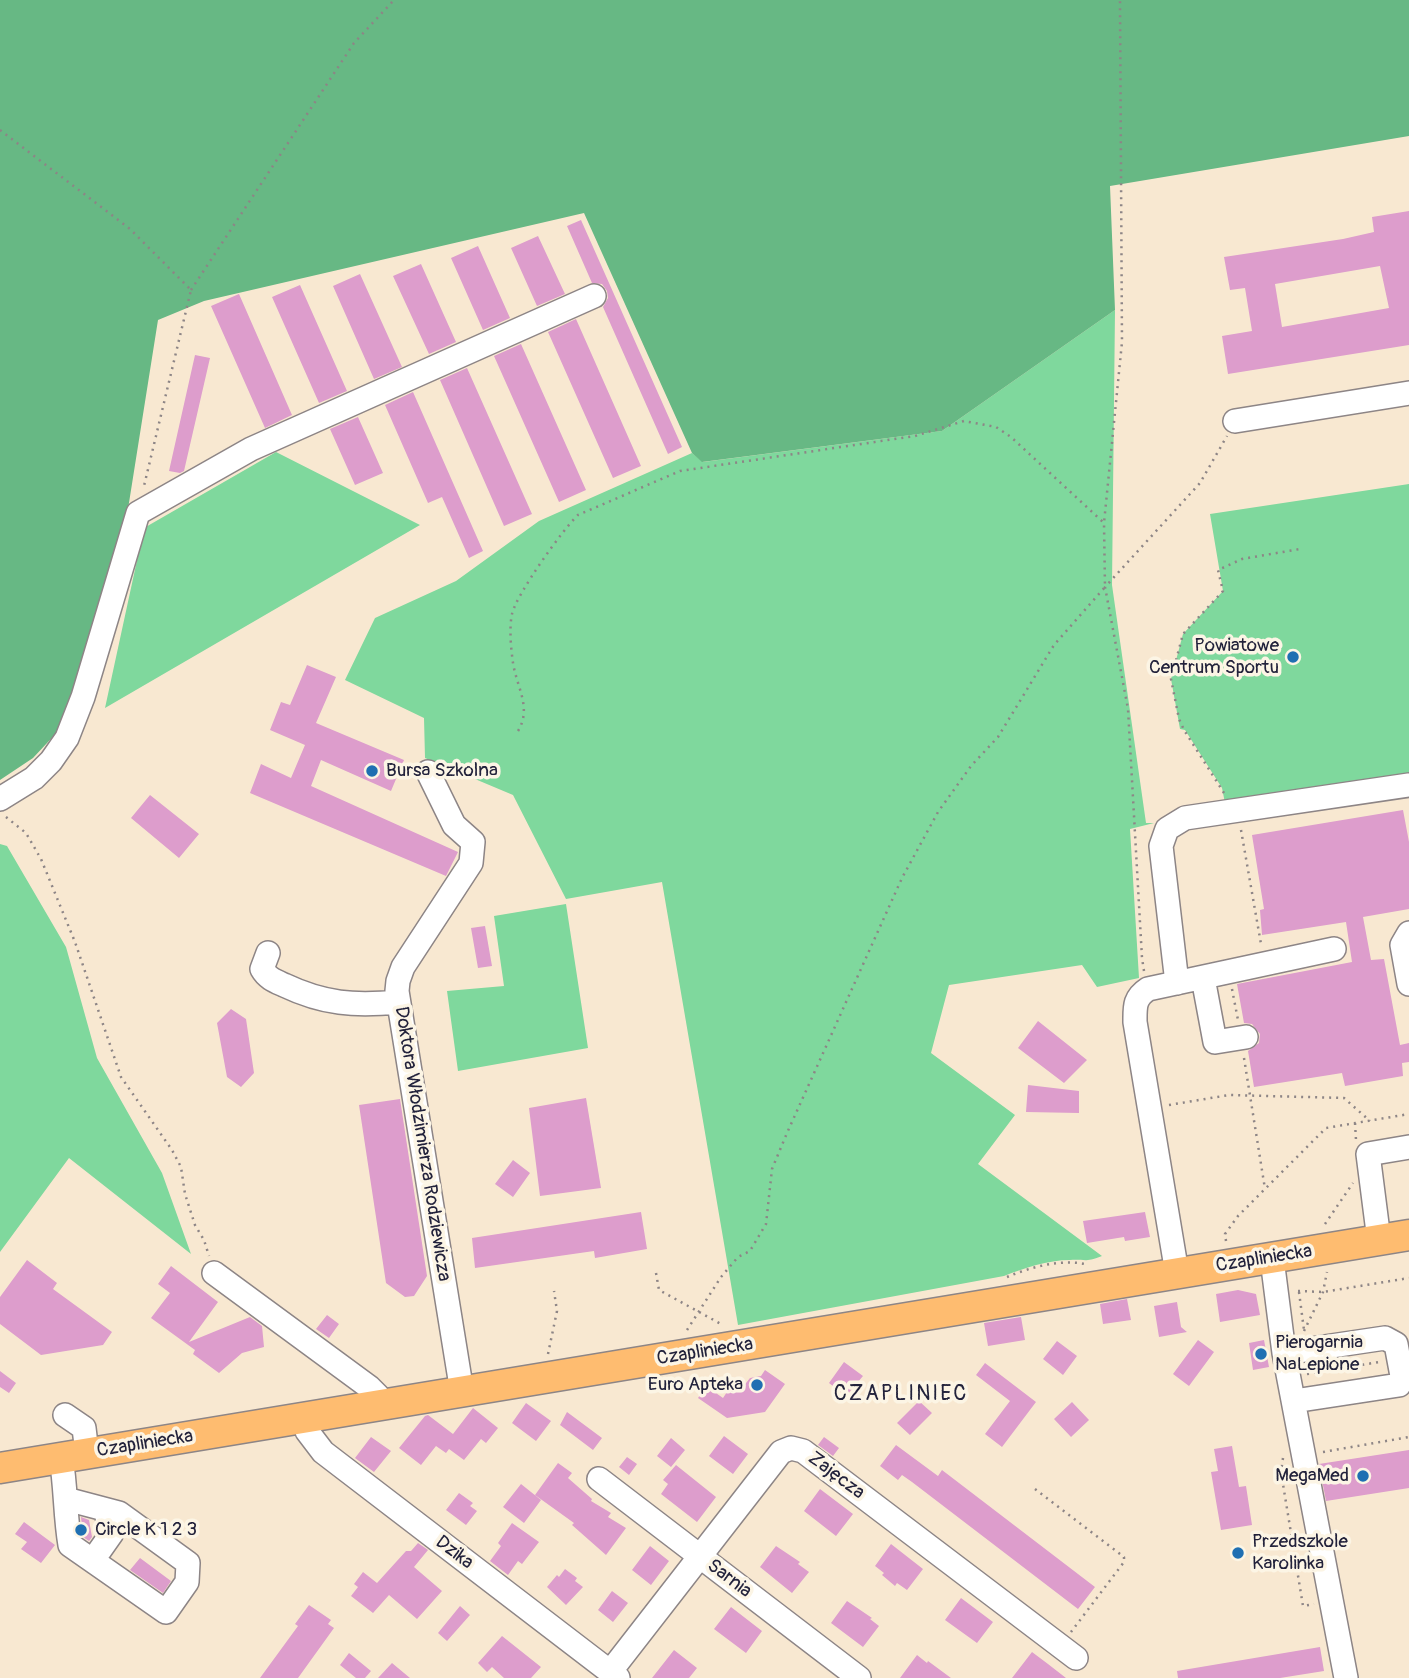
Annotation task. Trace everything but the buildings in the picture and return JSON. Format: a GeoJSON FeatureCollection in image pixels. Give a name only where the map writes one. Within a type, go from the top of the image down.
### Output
{"type":"FeatureCollection","features":[{"type":"Feature","properties":{"kind":"main road","name":"Czapliniecka"},"geometry":{"type":"LineString","coordinates":[[0,1468],[1409,1235]]}},
{"type":"Feature","properties":{"kind":"street"},"geometry":{"type":"LineString","coordinates":[[0,799],[34,778],[51,761],[67,738],[83,697],[138,513],[251,449],[594,296]]}},
{"type":"Feature","properties":{"kind":"street"},"geometry":{"type":"LineString","coordinates":[[1236,421],[1409,393]]}},
{"type":"Feature","properties":{"kind":"street","name":"Doktora Włodzimierza Rodziewicza"},"geometry":{"type":"LineString","coordinates":[[428,772],[453,825],[473,842],[471,863],[403,967],[398,981],[398,1002],[462,1391]]}},
{"type":"Feature","properties":{"kind":"street"},"geometry":{"type":"LineString","coordinates":[[1177,983],[1161,846],[1167,829],[1185,818],[1409,785]]}},
{"type":"Feature","properties":{"kind":"street"},"geometry":{"type":"LineString","coordinates":[[1409,933],[1402,945],[1409,984]]}},
{"type":"Feature","properties":{"kind":"street"},"geometry":{"type":"LineString","coordinates":[[1177,1273],[1135,1022],[1135,1003],[1140,994],[1148,989],[1334,949]]}},
{"type":"Feature","properties":{"kind":"street"},"geometry":{"type":"LineString","coordinates":[[268,953],[262,969],[266,976],[305,995],[327,1002],[350,1004],[398,1002]]}},
{"type":"Feature","properties":{"kind":"street"},"geometry":{"type":"LineString","coordinates":[[1203,978],[1215,1042],[1243,1037]]}},
{"type":"Feature","properties":{"kind":"street"},"geometry":{"type":"LineString","coordinates":[[1379,1240],[1362,1152],[1409,1147]]}},
{"type":"Feature","properties":{"kind":"street"},"geometry":{"type":"LineString","coordinates":[[1272,1259],[1284,1353],[1346,1678]]}},
{"type":"Feature","properties":{"kind":"street"},"geometry":{"type":"LineString","coordinates":[[214,1273],[369,1387],[378,1396],[380,1405]]}},
{"type":"Feature","properties":{"kind":"street"},"geometry":{"type":"LineString","coordinates":[[1284,1353],[1385,1338],[1396,1344],[1399,1358],[1402,1376],[1399,1385],[1293,1401]]}},
{"type":"Feature","properties":{"kind":"street"},"geometry":{"type":"LineString","coordinates":[[65,1415],[84,1428],[74,1456],[66,1499],[64,1514],[70,1545],[166,1612],[187,1582],[188,1563],[119,1513],[66,1499]]}},
{"type":"Feature","properties":{"kind":"street","name":"Dzika"},"geometry":{"type":"LineString","coordinates":[[303,1419],[307,1431],[323,1452],[614,1675]]}},
{"type":"Feature","properties":{"kind":"street","name":"Zajęcza"},"geometry":{"type":"LineString","coordinates":[[614,1675],[699,1556],[781,1452],[791,1448],[803,1451],[1068,1652]]}},
{"type":"Feature","properties":{"kind":"street","name":"Sarnia"},"geometry":{"type":"LineString","coordinates":[[599,1479],[859,1678]]}},
{"type":"Feature","properties":{"kind":"street"},"geometry":{"type":"LineString","coordinates":[[93,1560],[112,1533],[105,1510]]}},
{"type":"Feature","properties":{"kind":"path"},"geometry":{"type":"LineString","coordinates":[[138,513],[191,290],[354,43],[394,0]]}},
{"type":"Feature","properties":{"kind":"path"},"geometry":{"type":"LineString","coordinates":[[1120,0],[1122,342],[1104,523],[1105,587],[1128,709],[1142,958],[1148,989]]}},
{"type":"Feature","properties":{"kind":"path"},"geometry":{"type":"LineString","coordinates":[[0,130],[130,229],[191,290]]}},
{"type":"Feature","properties":{"kind":"path"},"geometry":{"type":"LineString","coordinates":[[518,731],[526,709],[513,663],[511,624],[512,612],[520,597],[565,527],[578,514],[680,471],[915,436],[964,421],[978,422],[996,427],[1011,437],[1104,523]]}},
{"type":"Feature","properties":{"kind":"path"},"geometry":{"type":"LineString","coordinates":[[684,1334],[720,1277],[738,1257],[750,1251],[766,1224],[772,1169],[782,1145],[902,878],[938,812],[971,766],[998,737],[1054,645],[1200,483],[1236,421]]}},
{"type":"Feature","properties":{"kind":"path"},"geometry":{"type":"LineString","coordinates":[[1265,964],[1237,811],[1184,730],[1179,719],[1171,679],[1183,634],[1223,591],[1218,570],[1242,559],[1300,549]]}},
{"type":"Feature","properties":{"kind":"path"},"geometry":{"type":"LineString","coordinates":[[0,813],[26,833],[41,859],[75,942],[121,1077],[181,1167],[185,1194],[214,1273]]}},
{"type":"Feature","properties":{"kind":"path"},"geometry":{"type":"LineString","coordinates":[[1230,972],[1243,1037],[1265,1189]]}},
{"type":"Feature","properties":{"kind":"path"},"geometry":{"type":"LineString","coordinates":[[1150,1108],[1229,1095],[1343,1098],[1370,1121]]}},
{"type":"Feature","properties":{"kind":"path"},"geometry":{"type":"LineString","coordinates":[[1226,1241],[1225,1234],[1238,1216],[1326,1128],[1409,1115]]}},
{"type":"Feature","properties":{"kind":"path"},"geometry":{"type":"LineString","coordinates":[[1355,1123],[1362,1152]]}},
{"type":"Feature","properties":{"kind":"path"},"geometry":{"type":"LineString","coordinates":[[1325,1224],[1357,1176]]}},
{"type":"Feature","properties":{"kind":"path"},"geometry":{"type":"LineString","coordinates":[[1304,1331],[1323,1292],[1327,1270]]}},
{"type":"Feature","properties":{"kind":"path"},"geometry":{"type":"LineString","coordinates":[[656,1273],[659,1290],[726,1326]]}},
{"type":"Feature","properties":{"kind":"path"},"geometry":{"type":"LineString","coordinates":[[1289,1287],[1299,1292],[1323,1292],[1409,1278],[1409,1283]]}},
{"type":"Feature","properties":{"kind":"path"},"geometry":{"type":"LineString","coordinates":[[547,1357],[557,1311],[554,1291]]}},
{"type":"Feature","properties":{"kind":"path"},"geometry":{"type":"LineString","coordinates":[[1307,1374],[1399,1358]]}},
{"type":"Feature","properties":{"kind":"path"},"geometry":{"type":"LineString","coordinates":[[1035,1489],[1124,1557],[1124,1562],[1068,1652]]}},
{"type":"Feature","properties":{"kind":"green space"},"geometry":{"type":"Polygon","coordinates":[[[0,0],[1409,0],[1409,136],[1110,186],[1115,310],[942,431],[702,462],[692,453],[584,213],[204,301],[158,320],[128,509],[62,727],[33,758],[0,780],[0,0]]]}},
{"type":"Feature","properties":{"kind":"green space"},"geometry":{"type":"Polygon","coordinates":[[[1115,310],[1112,585],[1146,823],[1154,823],[1130,829],[1139,978],[1097,987],[1082,965],[949,985],[931,1053],[1015,1115],[978,1164],[1102,1256],[1088,1260],[1045,1263],[1004,1276],[738,1325],[662,882],[566,899],[513,795],[425,758],[424,718],[345,680],[375,618],[456,581],[539,521],[692,453],[703,462],[942,431],[1115,310]]]}},
{"type":"Feature","properties":{"kind":"green space"},"geometry":{"type":"Polygon","coordinates":[[[276,452],[420,525],[105,708],[144,528],[276,452]]]}},
{"type":"Feature","properties":{"kind":"green space","name":"Powiatowe Centrum Sportu"},"geometry":{"type":"Polygon","coordinates":[[[1409,484],[1409,776],[1226,808],[1222,788],[1185,730],[1180,729],[1171,679],[1183,634],[1223,591],[1210,514],[1409,484]]]}},
{"type":"Feature","properties":{"kind":"green space"},"geometry":{"type":"Polygon","coordinates":[[[0,844],[7,846],[66,947],[97,1058],[162,1173],[191,1254],[69,1158],[0,1252],[0,844]]]}},
{"type":"Feature","properties":{"kind":"green space"},"geometry":{"type":"Polygon","coordinates":[[[566,904],[588,1048],[458,1071],[447,991],[504,986],[494,916],[566,904]]]}},
{"type":"Feature","properties":{"kind":"place","name":"Powiatowe Centrum Sportu"},"geometry":{"type":"Point","coordinates":[1293,657]}},
{"type":"Feature","properties":{"kind":"place","name":"Bursa Szkolna"},"geometry":{"type":"Point","coordinates":[372,771]}},
{"type":"Feature","properties":{"kind":"place","name":"Pierogarnia NaLepione"},"geometry":{"type":"Point","coordinates":[1261,1354]}},
{"type":"Feature","properties":{"kind":"place","name":"Euro Apteka"},"geometry":{"type":"Point","coordinates":[757,1385]}},
{"type":"Feature","properties":{"kind":"place","name":"MegaMed"},"geometry":{"type":"Point","coordinates":[1363,1476]}},
{"type":"Feature","properties":{"kind":"place","name":"Circle K 1 2 3"},"geometry":{"type":"Point","coordinates":[81,1530]}},
{"type":"Feature","properties":{"kind":"place","name":"Przedszkole Karolinka"},"geometry":{"type":"Point","coordinates":[1238,1553]}},
{"type":"Feature","properties":{"kind":"district","name":"CZAPLINIEC"},"geometry":{"type":"Point","coordinates":[901,1395]}}]}
